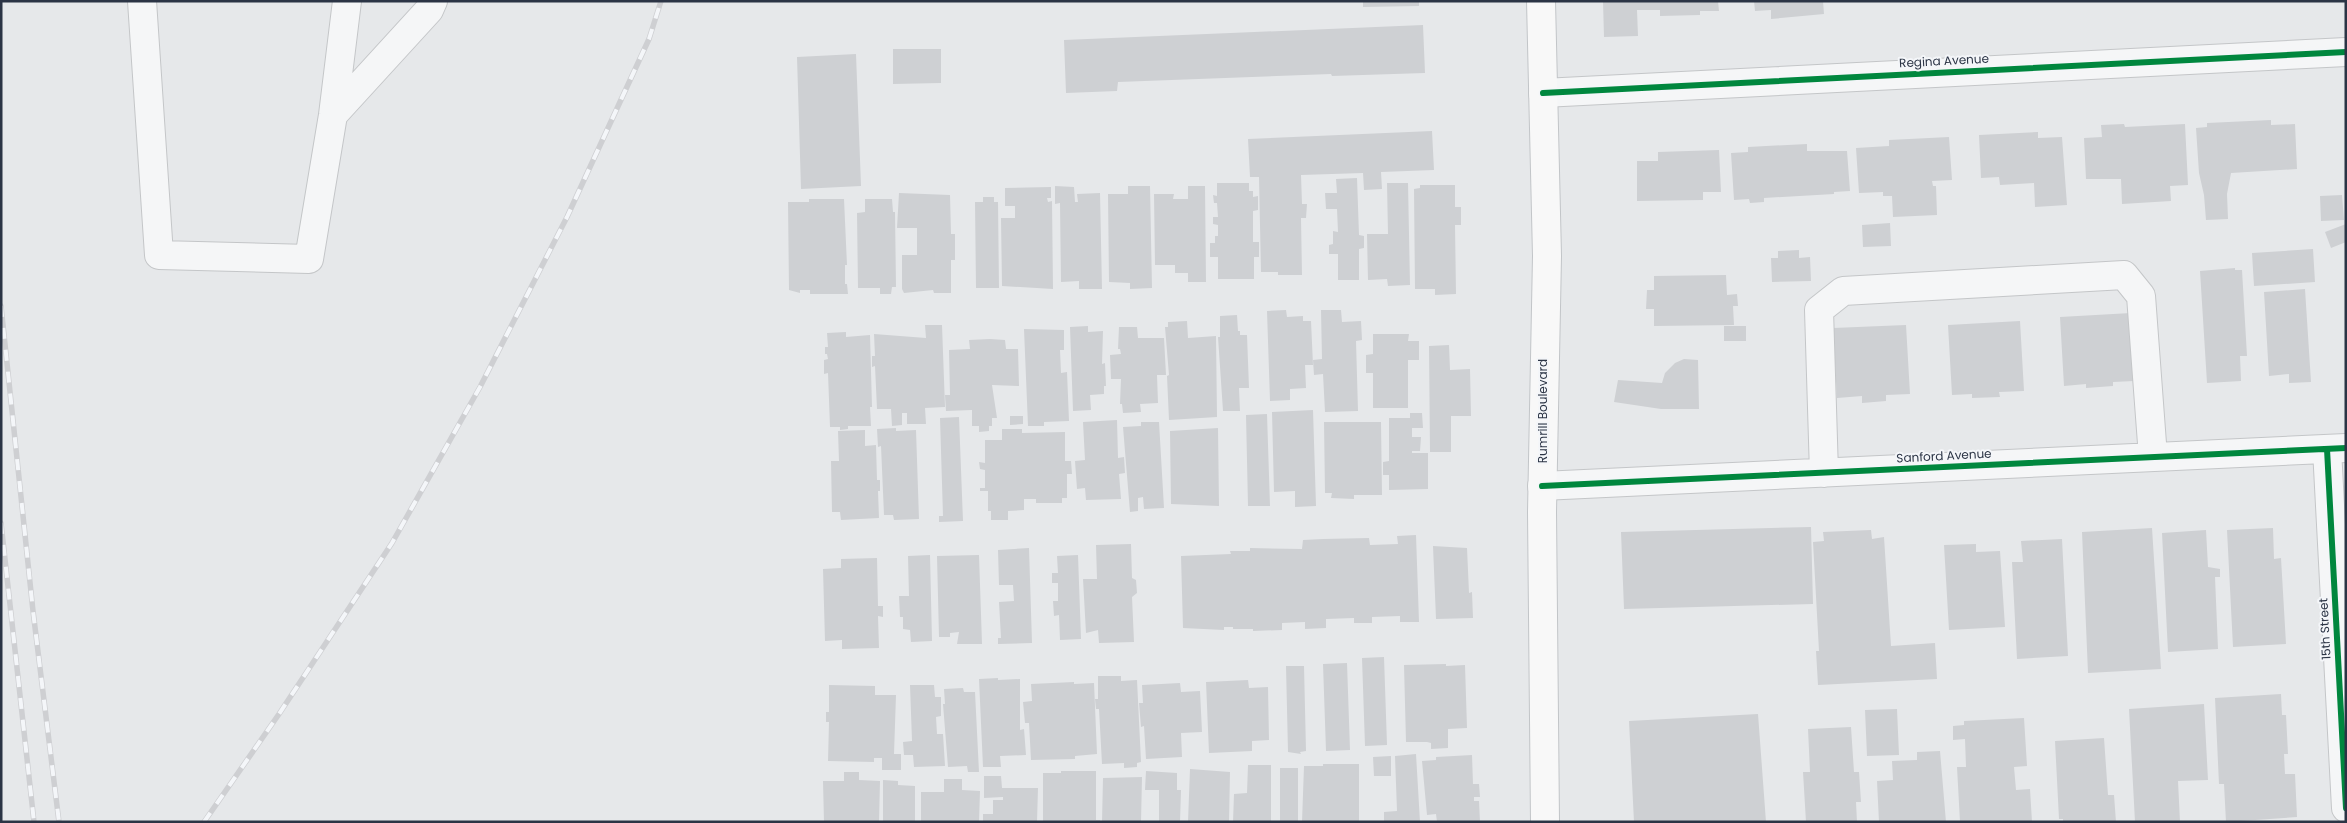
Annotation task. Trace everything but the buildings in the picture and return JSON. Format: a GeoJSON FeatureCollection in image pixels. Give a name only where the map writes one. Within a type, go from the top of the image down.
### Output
{"type":"FeatureCollection","features":[{"type":"Feature","properties":{"kind":"main road","name":"Rumrill Boulevard"},"geometry":{"type":"LineString","coordinates":[[1541,1],[1547,256],[1542,486],[1545,822]]}},
{"type":"Feature","properties":{"kind":"street"},"geometry":{"type":"LineString","coordinates":[[142,1],[159,255],[309,259],[333,115],[347,1]]}},
{"type":"Feature","properties":{"kind":"street"},"geometry":{"type":"LineString","coordinates":[[333,115],[429,10],[433,1]]}},
{"type":"Feature","properties":{"kind":"street","name":"Regina Avenue"},"geometry":{"type":"LineString","coordinates":[[1543,94],[2346,52]]}},
{"type":"Feature","properties":{"kind":"street"},"geometry":{"type":"LineString","coordinates":[[1824,473],[1819,310],[1843,291],[2124,275],[2140,296],[2152,457]]}},
{"type":"Feature","properties":{"kind":"street","name":"Sanford Avenue"},"geometry":{"type":"LineString","coordinates":[[1542,486],[2337,449]]}},
{"type":"Feature","properties":{"kind":"street","name":"15th Street"},"geometry":{"type":"LineString","coordinates":[[2337,449],[2346,808]]}},
{"type":"Feature","properties":{"kind":"railway"},"geometry":{"type":"LineString","coordinates":[[204,822],[279,714],[392,543],[480,387],[567,217],[649,39],[661,1]]}},
{"type":"Feature","properties":{"kind":"railway"},"geometry":{"type":"LineString","coordinates":[[1,306],[33,611],[59,822]]}},
{"type":"Feature","properties":{"kind":"railway"},"geometry":{"type":"LineString","coordinates":[[1,523],[34,822]]}},
{"type":"Feature","properties":{"kind":"cycle path"},"geometry":{"type":"LineString","coordinates":[[1543,93],[2346,52]]}},
{"type":"Feature","properties":{"kind":"cycle path"},"geometry":{"type":"LineString","coordinates":[[1542,486],[2346,448]]}},
{"type":"Feature","properties":{"kind":"cycle path"},"geometry":{"type":"LineString","coordinates":[[2327,449],[2346,808]]}}]}
